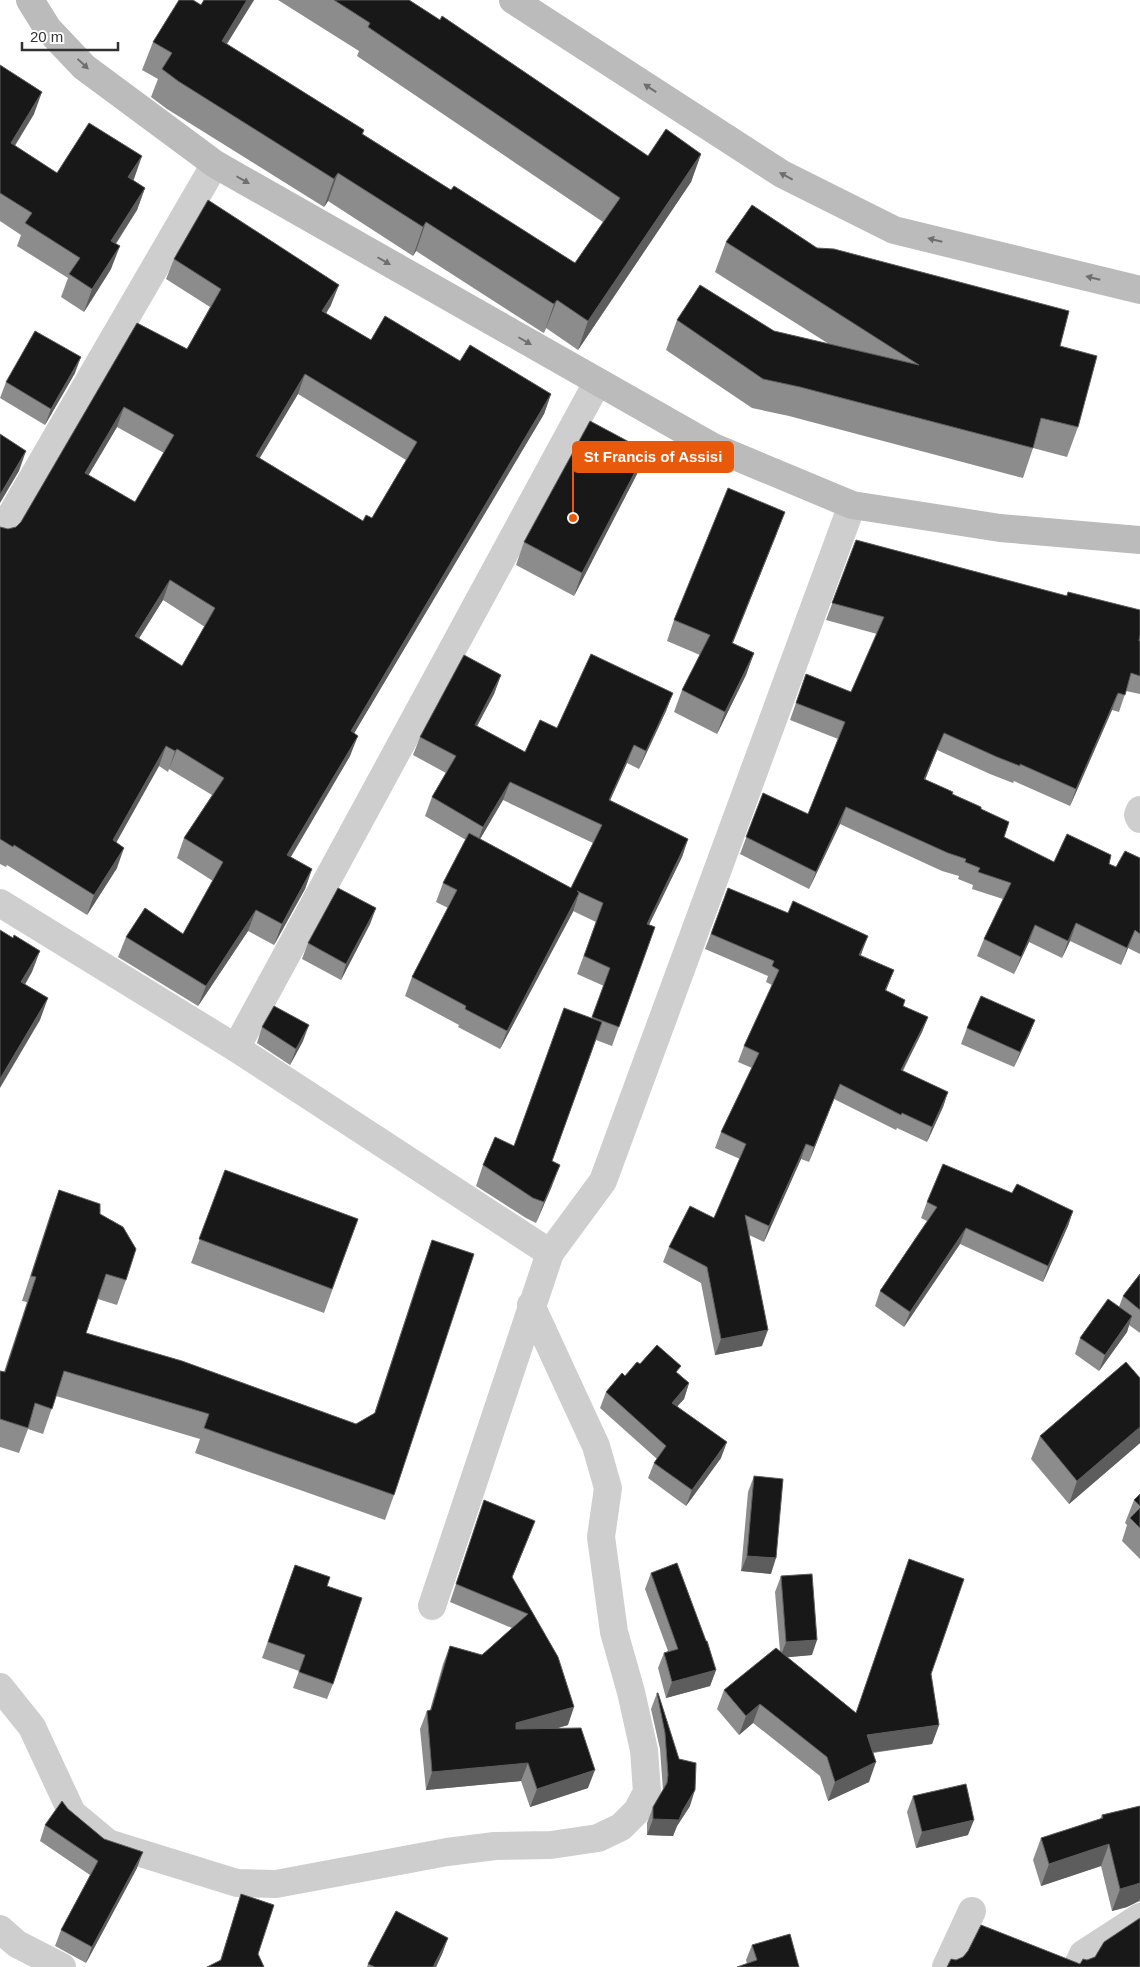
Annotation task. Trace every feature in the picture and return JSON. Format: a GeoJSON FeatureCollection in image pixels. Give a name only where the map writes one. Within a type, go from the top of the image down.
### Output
{"type":"FeatureCollection","features":[{"type":"Feature","properties":{"kind":"main road"},"geometry":{"type":"LineString","coordinates":[[30,0],[48,28],[84,67],[215,164],[597,383],[713,447],[852,505],[1000,528],[1140,540]]}},
{"type":"Feature","properties":{"kind":"main road"},"geometry":{"type":"LineString","coordinates":[[513,0],[782,174],[894,230],[1140,290]]}},
{"type":"Feature","properties":{"kind":"street"},"geometry":{"type":"LineString","coordinates":[[0,534],[215,164]]}},
{"type":"Feature","properties":{"kind":"street"},"geometry":{"type":"LineString","coordinates":[[236,1048],[597,383]]}},
{"type":"Feature","properties":{"kind":"street"},"geometry":{"type":"LineString","coordinates":[[432,1606],[531,1305],[550,1253],[603,1181],[852,505]]}},
{"type":"Feature","properties":{"kind":"street"},"geometry":{"type":"LineString","coordinates":[[1140,810],[1138,815],[1140,819]]}},
{"type":"Feature","properties":{"kind":"street"},"geometry":{"type":"LineString","coordinates":[[0,903],[236,1048],[550,1253]]}},
{"type":"Feature","properties":{"kind":"street"},"geometry":{"type":"LineString","coordinates":[[0,1687],[32,1727],[72,1813],[108,1843],[237,1883],[276,1884],[446,1852],[495,1846],[551,1845],[598,1838],[621,1827],[637,1811],[647,1792],[644,1750],[632,1692],[614,1632],[601,1537],[608,1488],[596,1446],[531,1305]]}},
{"type":"Feature","properties":{"kind":"street"},"geometry":{"type":"LineString","coordinates":[[946,1967],[972,1911]]}},
{"type":"Feature","properties":{"kind":"street"},"geometry":{"type":"LineString","coordinates":[[1077,1967],[1083,1954],[1140,1917]]}},
{"type":"Feature","properties":{"kind":"street"},"geometry":{"type":"LineString","coordinates":[[0,1929],[17,1944],[62,1967]]}},
{"type":"Feature","properties":{"kind":"building"},"geometry":{"type":"Polygon","coordinates":[[[179,0],[193,0],[201,5],[204,0],[247,0],[222,41],[364,130],[362,134],[451,190],[454,186],[575,263],[620,198],[368,27],[370,23],[334,0],[409,0],[440,20],[442,16],[648,156],[666,129],[701,154],[588,321],[557,300],[554,304],[552,303],[426,222],[423,227],[338,173],[334,179],[162,69],[172,53],[153,42],[179,0]]]}},
{"type":"Feature","properties":{"kind":"building"},"geometry":{"type":"Polygon","coordinates":[[[0,65],[42,92],[11,143],[57,173],[89,123],[142,156],[128,177],[145,188],[111,241],[120,246],[92,289],[69,274],[80,258],[25,223],[32,213],[0,193],[0,65]]]}},
{"type":"Feature","properties":{"kind":"building"},"geometry":{"type":"Polygon","coordinates":[[[208,200],[339,285],[322,311],[371,340],[385,316],[460,361],[470,345],[551,394],[351,731],[358,736],[287,855],[312,869],[282,924],[256,910],[206,986],[126,937],[145,908],[183,934],[223,862],[184,838],[224,778],[177,749],[175,751],[166,746],[113,840],[124,848],[94,895],[14,845],[13,847],[0,839],[0,527],[8,529],[16,527],[21,522],[137,323],[187,349],[221,289],[174,259],[208,200]],[[305,374],[256,456],[363,521],[366,515],[372,518],[417,442],[305,374]],[[124,407],[85,473],[135,502],[174,435],[124,407]],[[170,580],[135,636],[182,666],[215,608],[170,580]]]}},
{"type":"Feature","properties":{"kind":"building"},"geometry":{"type":"Polygon","coordinates":[[[752,205],[817,248],[834,249],[1069,311],[1060,346],[1097,356],[1078,427],[1041,418],[1033,448],[763,379],[677,320],[700,285],[774,331],[919,365],[726,242],[752,205]]]}},
{"type":"Feature","properties":{"kind":"building"},"geometry":{"type":"Polygon","coordinates":[[[35,331],[81,357],[51,409],[6,382],[35,331]]]}},
{"type":"Feature","properties":{"kind":"building"},"geometry":{"type":"Polygon","coordinates":[[[590,421],[646,451],[582,573],[524,542],[590,421]]]}},
{"type":"Feature","properties":{"kind":"building"},"geometry":{"type":"Polygon","coordinates":[[[0,434],[26,451],[0,495],[0,434]]]}},
{"type":"Feature","properties":{"kind":"building"},"geometry":{"type":"Polygon","coordinates":[[[728,488],[785,512],[732,643],[754,653],[725,712],[682,690],[710,635],[674,620],[728,488]]]}},
{"type":"Feature","properties":{"kind":"building"},"geometry":{"type":"Polygon","coordinates":[[[856,540],[1067,596],[1068,592],[1140,610],[1140,676],[1131,673],[1125,695],[1118,693],[1076,789],[944,733],[924,779],[1009,822],[1004,837],[1054,862],[1067,834],[1111,855],[1109,864],[1116,867],[1125,851],[1140,858],[1140,934],[1135,930],[1127,948],[1076,923],[1068,941],[1035,925],[1021,957],[984,939],[1011,883],[978,872],[980,868],[965,862],[966,859],[948,853],[846,807],[816,872],[746,837],[763,793],[808,814],[845,722],[796,703],[806,674],[851,692],[884,617],[832,603],[856,540]]]}},
{"type":"Feature","properties":{"kind":"building"},"geometry":{"type":"Polygon","coordinates":[[[591,654],[673,693],[646,751],[634,745],[609,800],[688,839],[647,924],[655,927],[619,1027],[592,1017],[610,968],[584,956],[603,903],[577,891],[579,893],[507,1031],[465,1009],[466,1006],[412,977],[457,890],[443,883],[469,833],[571,888],[602,825],[510,782],[483,827],[432,797],[456,756],[420,737],[464,655],[501,675],[475,725],[525,752],[540,720],[557,728],[591,654]]]}},
{"type":"Feature","properties":{"kind":"building"},"geometry":{"type":"Polygon","coordinates":[[[338,888],[376,908],[346,964],[308,943],[338,888]]]}},
{"type":"Feature","properties":{"kind":"building"},"geometry":{"type":"Polygon","coordinates":[[[728,888],[788,913],[793,901],[868,936],[859,955],[894,970],[885,990],[905,1000],[903,1006],[928,1017],[901,1070],[948,1092],[932,1127],[902,1113],[901,1115],[840,1084],[814,1147],[806,1144],[769,1226],[745,1215],[768,1330],[721,1339],[707,1267],[669,1247],[690,1206],[714,1218],[746,1144],[721,1132],[759,1053],[744,1046],[779,970],[772,966],[774,961],[711,934],[728,888]]]}},
{"type":"Feature","properties":{"kind":"building"},"geometry":{"type":"Polygon","coordinates":[[[0,930],[13,938],[14,935],[40,951],[21,982],[48,998],[0,1079],[0,930]]]}},
{"type":"Feature","properties":{"kind":"building"},"geometry":{"type":"Polygon","coordinates":[[[981,996],[1035,1020],[1020,1052],[967,1028],[981,996]]]}},
{"type":"Feature","properties":{"kind":"building"},"geometry":{"type":"Polygon","coordinates":[[[274,1006],[309,1025],[296,1049],[262,1027],[274,1006]]]}},
{"type":"Feature","properties":{"kind":"building"},"geometry":{"type":"Polygon","coordinates":[[[564,1008],[602,1022],[552,1161],[560,1165],[544,1202],[533,1198],[483,1165],[495,1137],[514,1146],[564,1008]]]}},
{"type":"Feature","properties":{"kind":"building"},"geometry":{"type":"Polygon","coordinates":[[[943,1164],[1012,1193],[1017,1184],[1073,1211],[1048,1266],[966,1228],[910,1312],[880,1291],[937,1207],[927,1202],[943,1164]]]}},
{"type":"Feature","properties":{"kind":"building"},"geometry":{"type":"Polygon","coordinates":[[[225,1170],[358,1219],[332,1289],[199,1239],[225,1170]]]}},
{"type":"Feature","properties":{"kind":"building"},"geometry":{"type":"Polygon","coordinates":[[[59,1190],[100,1204],[100,1214],[123,1227],[136,1249],[126,1280],[106,1274],[86,1333],[182,1361],[356,1424],[375,1413],[432,1240],[474,1254],[394,1495],[204,1428],[209,1414],[64,1371],[52,1409],[35,1403],[28,1428],[0,1419],[0,1371],[5,1372],[36,1277],[31,1276],[59,1190]]]}},
{"type":"Feature","properties":{"kind":"building"},"geometry":{"type":"Polygon","coordinates":[[[1140,1274],[1140,1310],[1123,1296],[1140,1274]]]}},
{"type":"Feature","properties":{"kind":"building"},"geometry":{"type":"Polygon","coordinates":[[[1108,1299],[1132,1316],[1105,1355],[1080,1338],[1108,1299]]]}},
{"type":"Feature","properties":{"kind":"building"},"geometry":{"type":"Polygon","coordinates":[[[657,1345],[681,1366],[676,1372],[689,1383],[672,1403],[727,1442],[692,1490],[654,1463],[666,1446],[606,1392],[622,1373],[625,1376],[637,1362],[640,1364],[657,1345]]]}},
{"type":"Feature","properties":{"kind":"building"},"geometry":{"type":"Polygon","coordinates":[[[1126,1362],[1140,1378],[1140,1427],[1077,1481],[1040,1436],[1126,1362]]]}},
{"type":"Feature","properties":{"kind":"building"},"geometry":{"type":"Polygon","coordinates":[[[754,1476],[783,1479],[776,1558],[747,1556],[754,1476]]]}},
{"type":"Feature","properties":{"kind":"building"},"geometry":{"type":"Polygon","coordinates":[[[1140,1494],[1140,1506],[1134,1500],[1140,1494]]]}},
{"type":"Feature","properties":{"kind":"building"},"geometry":{"type":"Polygon","coordinates":[[[484,1500],[535,1521],[512,1577],[558,1657],[574,1707],[516,1723],[516,1729],[581,1728],[595,1770],[537,1789],[528,1763],[432,1772],[427,1711],[431,1710],[450,1646],[482,1655],[528,1614],[456,1584],[484,1500]]]}},
{"type":"Feature","properties":{"kind":"building"},"geometry":{"type":"Polygon","coordinates":[[[1140,1508],[1140,1528],[1130,1518],[1140,1508]]]}},
{"type":"Feature","properties":{"kind":"building"},"geometry":{"type":"Polygon","coordinates":[[[909,1559],[964,1579],[931,1674],[939,1725],[867,1735],[876,1762],[835,1782],[827,1757],[760,1704],[746,1716],[724,1690],[776,1648],[856,1713],[909,1559]]]}},
{"type":"Feature","properties":{"kind":"building"},"geometry":{"type":"Polygon","coordinates":[[[677,1563],[716,1670],[672,1682],[664,1653],[678,1649],[651,1573],[677,1563]]]}},
{"type":"Feature","properties":{"kind":"building"},"geometry":{"type":"Polygon","coordinates":[[[295,1565],[330,1577],[327,1586],[362,1598],[333,1684],[299,1672],[305,1655],[268,1642],[295,1565]]]}},
{"type":"Feature","properties":{"kind":"building"},"geometry":{"type":"Polygon","coordinates":[[[812,1574],[817,1640],[786,1642],[781,1576],[812,1574]]]}},
{"type":"Feature","properties":{"kind":"building"},"geometry":{"type":"Polygon","coordinates":[[[657,1693],[679,1759],[696,1763],[695,1790],[679,1820],[653,1819],[653,1807],[667,1783],[668,1775],[665,1733],[657,1693]]]}},
{"type":"Feature","properties":{"kind":"building"},"geometry":{"type":"Polygon","coordinates":[[[966,1784],[974,1820],[922,1832],[913,1796],[966,1784]]]}},
{"type":"Feature","properties":{"kind":"building"},"geometry":{"type":"Polygon","coordinates":[[[62,1801],[68,1809],[104,1839],[143,1852],[92,1947],[61,1930],[98,1861],[45,1825],[62,1801]]]}},
{"type":"Feature","properties":{"kind":"building"},"geometry":{"type":"Polygon","coordinates":[[[1140,1806],[1140,1883],[1120,1889],[1109,1844],[1049,1864],[1041,1838],[1103,1818],[1102,1815],[1140,1806]]]}},
{"type":"Feature","properties":{"kind":"building"},"geometry":{"type":"Polygon","coordinates":[[[241,1894],[274,1905],[258,1954],[264,1967],[207,1967],[221,1960],[241,1894]]]}},
{"type":"Feature","properties":{"kind":"building"},"geometry":{"type":"Polygon","coordinates":[[[396,1911],[448,1938],[433,1967],[375,1967],[368,1964],[396,1911]]]}},
{"type":"Feature","properties":{"kind":"building"},"geometry":{"type":"Polygon","coordinates":[[[1140,1918],[1140,1967],[947,1967],[951,1959],[956,1960],[963,1957],[968,1951],[981,1925],[1080,1964],[1083,1959],[1087,1960],[1095,1957],[1104,1942],[1140,1918]]]}},
{"type":"Feature","properties":{"kind":"building"},"geometry":{"type":"Polygon","coordinates":[[[790,1934],[799,1967],[737,1967],[757,1960],[752,1945],[790,1934]]]}},
{"type":"Feature","properties":{"kind":"place","name":"St Francis of Assisi"},"geometry":{"type":"Point","coordinates":[573,518]}}]}
